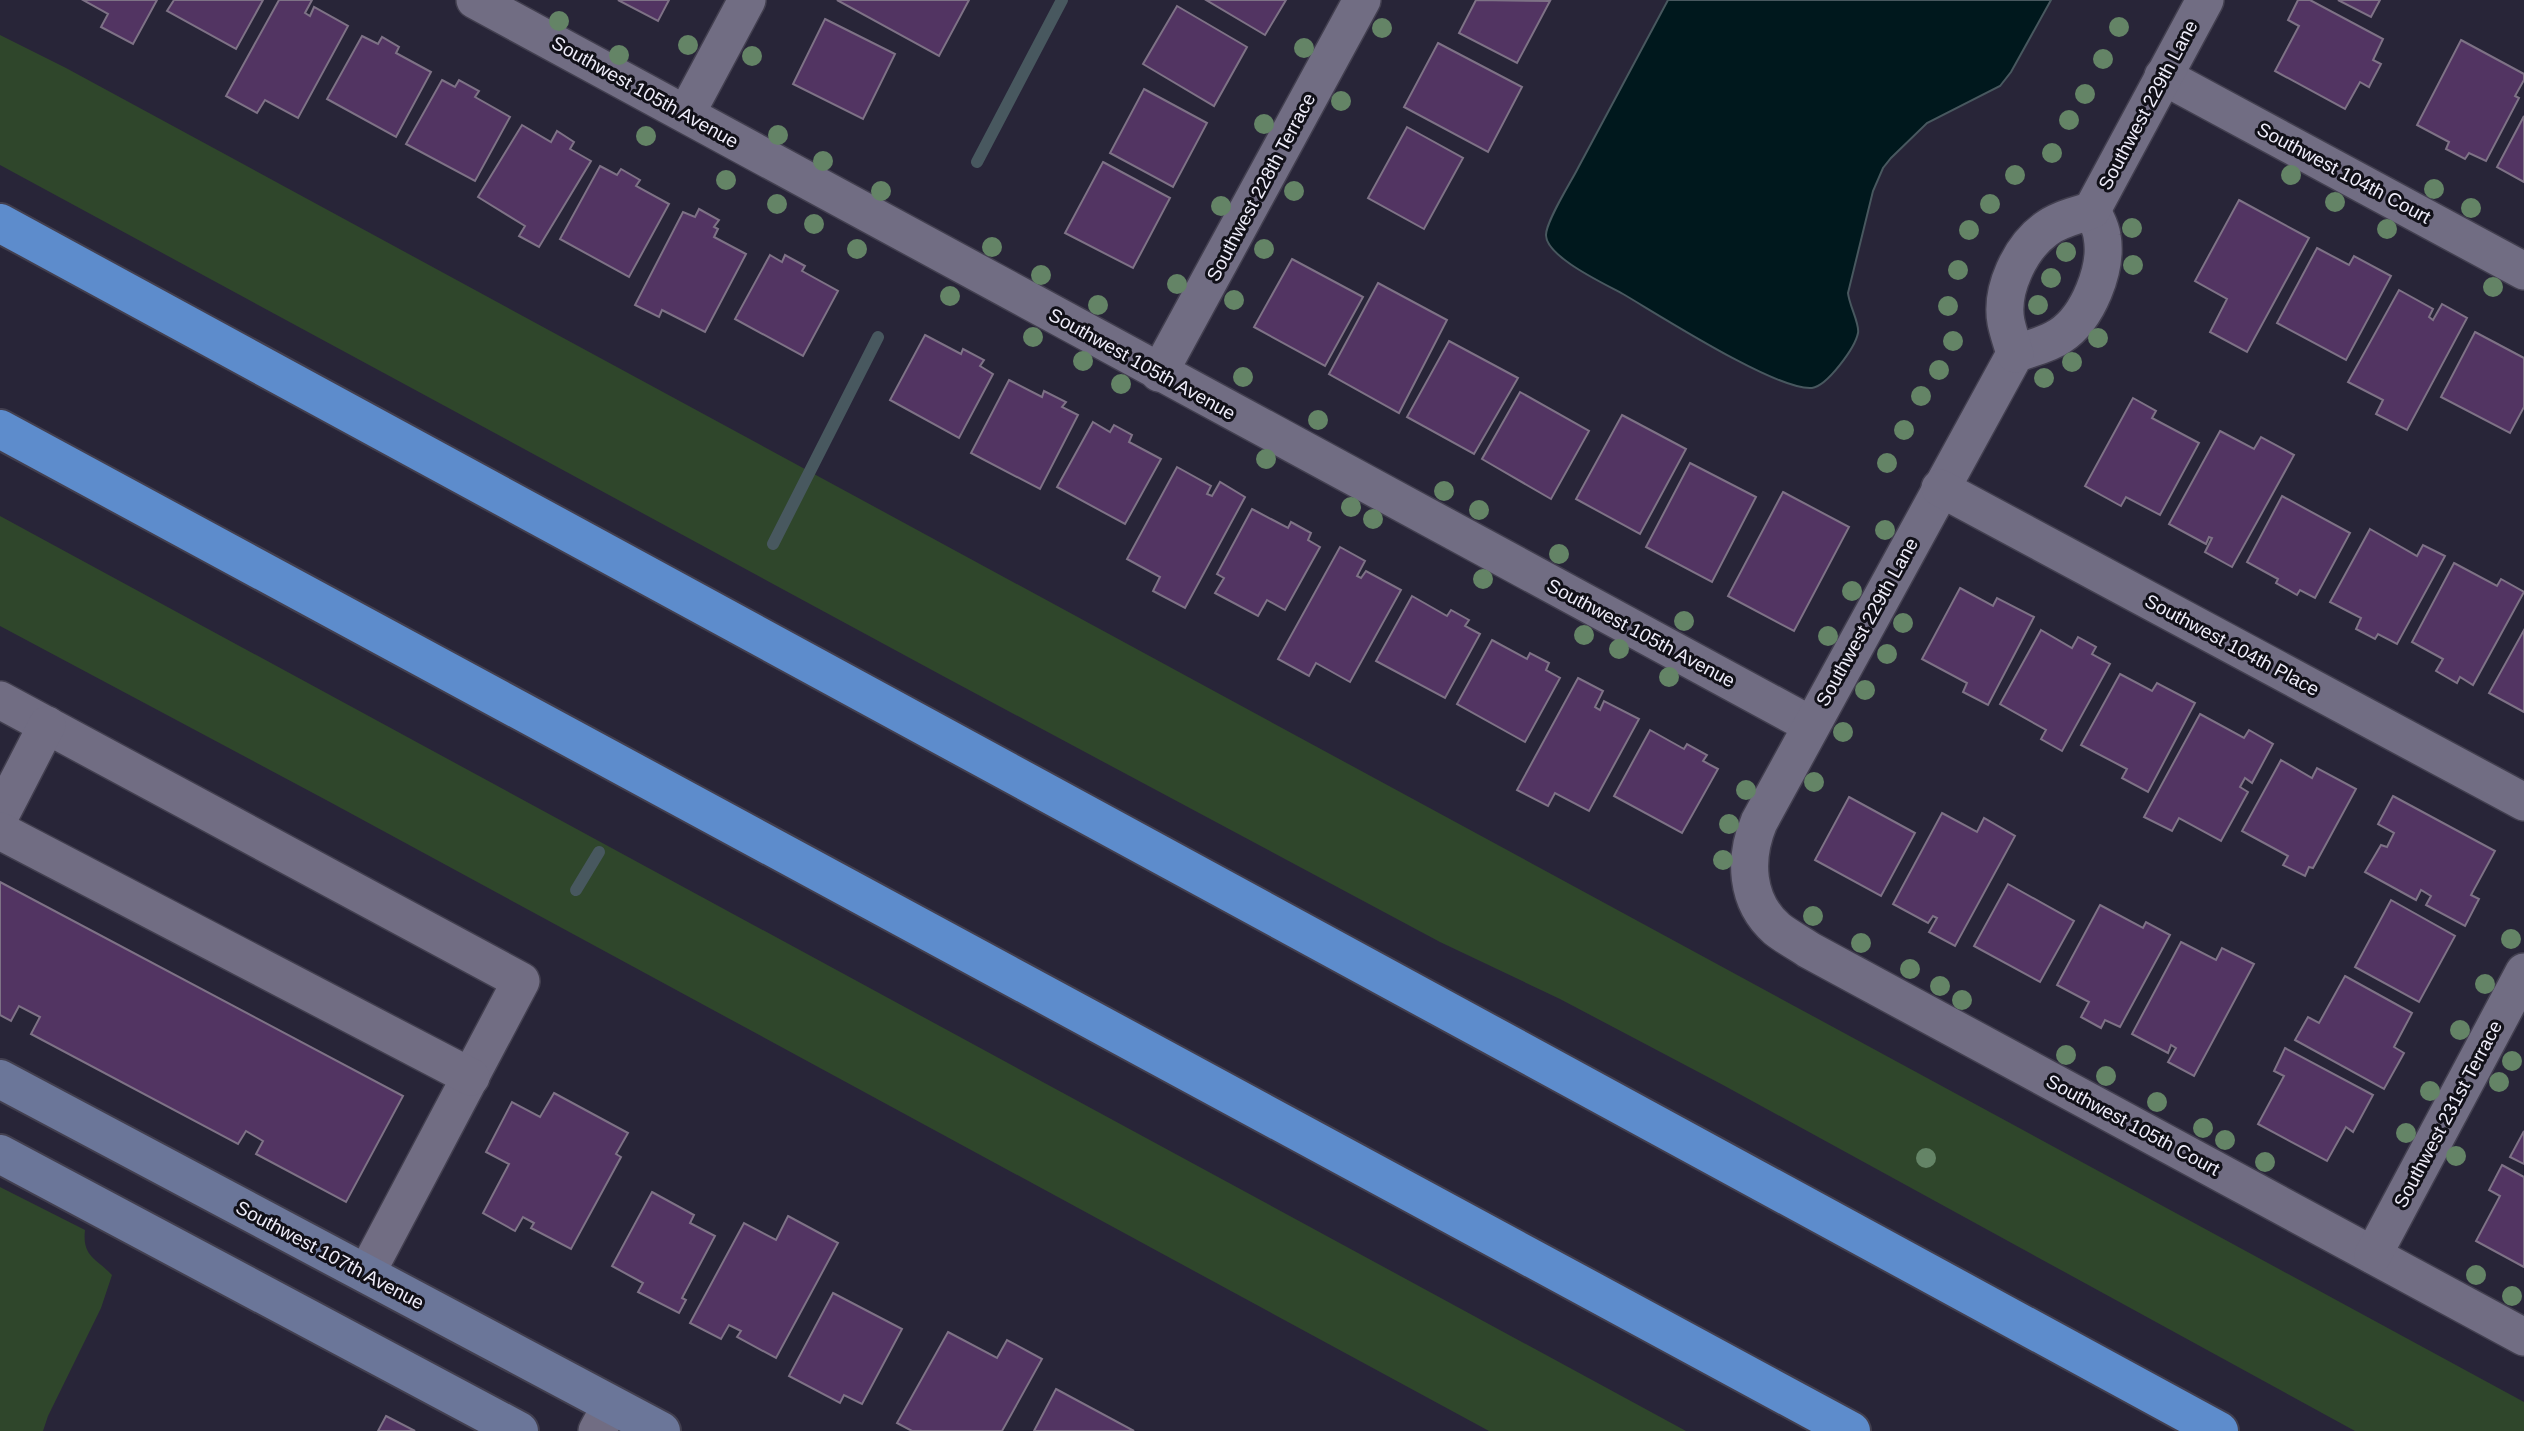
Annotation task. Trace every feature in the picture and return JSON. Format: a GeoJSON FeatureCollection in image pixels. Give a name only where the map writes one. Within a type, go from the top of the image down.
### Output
{"type":"FeatureCollection","features":[{"type":"Feature","properties":{"kind":"highway"},"geometry":{"type":"LineString","coordinates":[[0,223],[2219,1431]]}},
{"type":"Feature","properties":{"kind":"highway"},"geometry":{"type":"LineString","coordinates":[[0,429],[1851,1431]]}},
{"type":"Feature","properties":{"kind":"street","name":"Southwest 105th Avenue"},"geometry":{"type":"LineString","coordinates":[[475,0],[1811,725]]}},
{"type":"Feature","properties":{"kind":"street"},"geometry":{"type":"LineString","coordinates":[[686,114],[747,0]]}},
{"type":"Feature","properties":{"kind":"street","name":"Southwest 228th Terrace"},"geometry":{"type":"LineString","coordinates":[[1159,373],[1362,0]]}},
{"type":"Feature","properties":{"kind":"street","name":"Southwest 229th Lane"},"geometry":{"type":"LineString","coordinates":[[2015,354],[2005,320],[2005,305],[2018,264],[2033,241],[2046,229],[2060,221],[2092,211],[2205,0]]}},
{"type":"Feature","properties":{"kind":"street","name":"Southwest 104th Court"},"geometry":{"type":"LineString","coordinates":[[2163,76],[2524,271]]}},
{"type":"Feature","properties":{"kind":"street","name":"Southwest 229th Lane"},"geometry":{"type":"LineString","coordinates":[[1755,898],[1750,879],[1749,856],[1752,838],[1774,790],[2015,354],[2061,336],[2084,311],[2099,278],[2101,261],[2102,235],[2092,211]]}},
{"type":"Feature","properties":{"kind":"street","name":"Southwest 104th Place"},"geometry":{"type":"LineString","coordinates":[[1940,488],[2524,802]]}},
{"type":"Feature","properties":{"kind":"street"},"geometry":{"type":"LineString","coordinates":[[0,700],[521,981],[366,1274]]}},
{"type":"Feature","properties":{"kind":"street"},"geometry":{"type":"LineString","coordinates":[[0,816],[47,725]]}},
{"type":"Feature","properties":{"kind":"street"},"geometry":{"type":"LineString","coordinates":[[0,831],[471,1077]]}},
{"type":"Feature","properties":{"kind":"street","name":"Southwest 105th Court"},"geometry":{"type":"LineString","coordinates":[[1755,898],[1764,915],[1777,929],[1809,950],[2524,1337]]}},
{"type":"Feature","properties":{"kind":"street","name":"Southwest 231st Terrace"},"geometry":{"type":"LineString","coordinates":[[2373,1255],[2524,972]]}},
{"type":"Feature","properties":{"kind":"street","name":"Southwest 107th Avenue"},"geometry":{"type":"LineString","coordinates":[[0,1079],[366,1274],[604,1418],[661,1431]]}},
{"type":"Feature","properties":{"kind":"street"},"geometry":{"type":"LineString","coordinates":[[0,1154],[519,1431]]}},
{"type":"Feature","properties":{"kind":"green space"},"geometry":{"type":"Polygon","coordinates":[[[0,35],[66,68],[2524,1402],[2524,1431],[2355,1431],[1723,1085],[1560,999],[1440,942],[0,165],[0,35]]]}},
{"type":"Feature","properties":{"kind":"green space"},"geometry":{"type":"Polygon","coordinates":[[[0,516],[1686,1431],[1489,1431],[0,626],[0,516]]]}},
{"type":"Feature","properties":{"kind":"green space"},"geometry":{"type":"Polygon","coordinates":[[[0,1187],[85,1230],[88,1252],[112,1275],[101,1308],[43,1431],[0,1431],[0,1187]]]}},
{"type":"Feature","properties":{"kind":"shaded area"},"geometry":{"type":"Polygon","coordinates":[[[1668,0],[2051,0],[2011,72],[2000,86],[1927,123],[1883,168],[1873,191],[1848,293],[1857,325],[1856,340],[1840,365],[1818,386],[1795,386],[1746,365],[1578,269],[1555,252],[1549,243],[1546,235],[1554,211],[1668,0]]]}},
{"type":"Feature","properties":{"kind":"building"},"geometry":{"type":"Polygon","coordinates":[[[83,0],[157,0],[133,44],[101,27],[108,14],[83,0]]]}},
{"type":"Feature","properties":{"kind":"building"},"geometry":{"type":"Polygon","coordinates":[[[174,0],[263,0],[236,49],[167,11],[174,0]]]}},
{"type":"Feature","properties":{"kind":"building"},"geometry":{"type":"Polygon","coordinates":[[[279,0],[312,0],[305,13],[310,16],[314,7],[348,26],[298,118],[265,100],[257,113],[226,96],[279,0]]]}},
{"type":"Feature","properties":{"kind":"building"},"geometry":{"type":"Polygon","coordinates":[[[618,0],[669,0],[658,21],[618,0]]]}},
{"type":"Feature","properties":{"kind":"building"},"geometry":{"type":"Polygon","coordinates":[[[837,0],[969,0],[939,56],[837,0]]]}},
{"type":"Feature","properties":{"kind":"building"},"geometry":{"type":"Polygon","coordinates":[[[1206,0],[1286,0],[1265,35],[1206,0]]]}},
{"type":"Feature","properties":{"kind":"building"},"geometry":{"type":"Polygon","coordinates":[[[1476,0],[1550,1],[1517,63],[1459,33],[1476,0]]]}},
{"type":"Feature","properties":{"kind":"building"},"geometry":{"type":"Polygon","coordinates":[[[2298,0],[2310,0],[2383,39],[2373,60],[2381,64],[2369,87],[2360,82],[2345,109],[2275,71],[2299,26],[2288,20],[2298,0]]]}},
{"type":"Feature","properties":{"kind":"building"},"geometry":{"type":"Polygon","coordinates":[[[2338,0],[2380,0],[2371,17],[2338,0]]]}},
{"type":"Feature","properties":{"kind":"building"},"geometry":{"type":"Polygon","coordinates":[[[1177,6],[1247,47],[1214,106],[1143,64],[1177,6]]]}},
{"type":"Feature","properties":{"kind":"building"},"geometry":{"type":"Polygon","coordinates":[[[825,19],[895,54],[863,119],[793,84],[825,19]]]}},
{"type":"Feature","properties":{"kind":"building"},"geometry":{"type":"Polygon","coordinates":[[[362,36],[378,44],[382,37],[399,47],[396,53],[431,72],[396,137],[327,99],[362,36]]]}},
{"type":"Feature","properties":{"kind":"building"},"geometry":{"type":"Polygon","coordinates":[[[2461,40],[2524,74],[2524,80],[2515,96],[2519,98],[2486,161],[2469,153],[2465,159],[2446,149],[2449,142],[2417,125],[2461,40]]]}},
{"type":"Feature","properties":{"kind":"building"},"geometry":{"type":"Polygon","coordinates":[[[1438,43],[1522,87],[1488,152],[1404,107],[1438,43]]]}},
{"type":"Feature","properties":{"kind":"building"},"geometry":{"type":"Polygon","coordinates":[[[442,80],[455,87],[459,80],[479,91],[475,97],[510,117],[475,181],[406,144],[442,80]]]}},
{"type":"Feature","properties":{"kind":"building"},"geometry":{"type":"Polygon","coordinates":[[[1144,89],[1207,123],[1173,187],[1110,153],[1144,89]]]}},
{"type":"Feature","properties":{"kind":"building"},"geometry":{"type":"Polygon","coordinates":[[[2524,116],[2524,182],[2497,167],[2524,116]]]}},
{"type":"Feature","properties":{"kind":"building"},"geometry":{"type":"Polygon","coordinates":[[[522,125],[551,142],[557,131],[574,142],[570,149],[591,161],[539,247],[519,236],[525,226],[478,197],[522,125]]]}},
{"type":"Feature","properties":{"kind":"building"},"geometry":{"type":"Polygon","coordinates":[[[1407,127],[1463,158],[1424,229],[1368,198],[1407,127]]]}},
{"type":"Feature","properties":{"kind":"building"},"geometry":{"type":"Polygon","coordinates":[[[1103,162],[1170,198],[1133,268],[1065,233],[1103,162]]]}},
{"type":"Feature","properties":{"kind":"building"},"geometry":{"type":"Polygon","coordinates":[[[600,166],[617,175],[621,169],[640,180],[636,186],[669,204],[629,277],[560,239],[600,166]]]}},
{"type":"Feature","properties":{"kind":"building"},"geometry":{"type":"Polygon","coordinates":[[[2239,200],[2309,238],[2247,352],[2210,332],[2227,299],[2195,281],[2239,200]]]}},
{"type":"Feature","properties":{"kind":"building"},"geometry":{"type":"Polygon","coordinates":[[[699,209],[719,220],[714,227],[718,229],[714,237],[746,254],[705,332],[662,310],[659,317],[635,305],[683,212],[695,217],[699,209]]]}},
{"type":"Feature","properties":{"kind":"building"},"geometry":{"type":"Polygon","coordinates":[[[2317,248],[2349,265],[2354,256],[2391,276],[2346,360],[2277,323],[2317,248]]]}},
{"type":"Feature","properties":{"kind":"building"},"geometry":{"type":"Polygon","coordinates":[[[770,255],[782,262],[785,255],[805,266],[802,271],[838,291],[803,356],[735,319],[770,255]]]}},
{"type":"Feature","properties":{"kind":"building"},"geometry":{"type":"Polygon","coordinates":[[[1292,259],[1363,297],[1325,366],[1254,327],[1292,259]]]}},
{"type":"Feature","properties":{"kind":"building"},"geometry":{"type":"Polygon","coordinates":[[[1378,283],[1447,320],[1399,413],[1329,374],[1378,283]]]}},
{"type":"Feature","properties":{"kind":"building"},"geometry":{"type":"Polygon","coordinates":[[[2399,290],[2433,309],[2429,317],[2433,320],[2442,304],[2467,318],[2407,430],[2376,414],[2383,400],[2348,382],[2399,290]]]}},
{"type":"Feature","properties":{"kind":"building"},"geometry":{"type":"Polygon","coordinates":[[[2475,332],[2524,358],[2524,407],[2510,433],[2441,397],[2475,332]]]}},
{"type":"Feature","properties":{"kind":"building"},"geometry":{"type":"Polygon","coordinates":[[[925,335],[961,354],[963,349],[984,360],[980,366],[993,374],[959,438],[890,400],[925,335]]]}},
{"type":"Feature","properties":{"kind":"building"},"geometry":{"type":"Polygon","coordinates":[[[1449,341],[1518,378],[1474,454],[1407,417],[1449,341]]]}},
{"type":"Feature","properties":{"kind":"building"},"geometry":{"type":"Polygon","coordinates":[[[1009,380],[1042,397],[1044,391],[1066,402],[1062,407],[1078,415],[1040,489],[971,453],[1009,380]]]}},
{"type":"Feature","properties":{"kind":"building"},"geometry":{"type":"Polygon","coordinates":[[[1520,392],[1589,431],[1551,499],[1482,459],[1520,392]]]}},
{"type":"Feature","properties":{"kind":"building"},"geometry":{"type":"Polygon","coordinates":[[[2133,398],[2156,411],[2152,418],[2199,443],[2160,515],[2126,497],[2121,506],[2085,486],[2133,398]]]}},
{"type":"Feature","properties":{"kind":"building"},"geometry":{"type":"Polygon","coordinates":[[[1622,415],[1686,449],[1640,534],[1576,499],[1622,415]]]}},
{"type":"Feature","properties":{"kind":"building"},"geometry":{"type":"Polygon","coordinates":[[[1093,422],[1110,432],[1114,425],[1132,435],[1129,442],[1161,459],[1125,524],[1057,487],[1093,422]]]}},
{"type":"Feature","properties":{"kind":"building"},"geometry":{"type":"Polygon","coordinates":[[[2220,431],[2254,449],[2261,437],[2294,455],[2232,567],[2205,552],[2212,538],[2209,537],[2206,544],[2169,524],[2220,431]]]}},
{"type":"Feature","properties":{"kind":"building"},"geometry":{"type":"Polygon","coordinates":[[[1690,463],[1756,497],[1712,582],[1646,547],[1690,463]]]}},
{"type":"Feature","properties":{"kind":"building"},"geometry":{"type":"Polygon","coordinates":[[[1177,467],[1211,486],[1207,494],[1212,496],[1220,482],[1245,497],[1185,608],[1153,591],[1160,577],[1127,559],[1177,467]]]}},
{"type":"Feature","properties":{"kind":"building"},"geometry":{"type":"Polygon","coordinates":[[[1783,492],[1849,527],[1794,631],[1728,596],[1783,492]]]}},
{"type":"Feature","properties":{"kind":"building"},"geometry":{"type":"Polygon","coordinates":[[[2282,496],[2350,533],[2315,598],[2300,590],[2297,595],[2276,583],[2278,579],[2247,562],[2282,496]]]}},
{"type":"Feature","properties":{"kind":"building"},"geometry":{"type":"Polygon","coordinates":[[[1252,509],[1288,528],[1291,522],[1311,533],[1308,540],[1320,547],[1285,610],[1267,600],[1258,616],[1215,593],[1224,578],[1217,574],[1252,509]]]}},
{"type":"Feature","properties":{"kind":"building"},"geometry":{"type":"Polygon","coordinates":[[[2370,529],[2417,556],[2423,545],[2445,556],[2397,644],[2378,634],[2375,639],[2356,629],[2361,618],[2330,602],[2370,529]]]}},
{"type":"Feature","properties":{"kind":"building"},"geometry":{"type":"Polygon","coordinates":[[[1340,547],[1365,561],[1357,576],[1361,578],[1366,571],[1401,590],[1350,682],[1316,663],[1309,676],[1278,659],[1340,547]]]}},
{"type":"Feature","properties":{"kind":"building"},"geometry":{"type":"Polygon","coordinates":[[[2454,563],[2497,586],[2501,579],[2524,592],[2473,685],[2460,677],[2457,683],[2436,671],[2443,659],[2412,642],[2454,563]]]}},
{"type":"Feature","properties":{"kind":"building"},"geometry":{"type":"Polygon","coordinates":[[[1960,588],[1993,606],[1997,598],[2034,617],[1988,705],[1963,692],[1967,683],[1922,659],[1960,588]]]}},
{"type":"Feature","properties":{"kind":"building"},"geometry":{"type":"Polygon","coordinates":[[[1412,596],[1447,616],[1451,610],[1469,620],[1465,626],[1480,634],[1445,698],[1376,661],[1412,596]]]}},
{"type":"Feature","properties":{"kind":"building"},"geometry":{"type":"Polygon","coordinates":[[[2041,630],[2072,648],[2078,637],[2096,647],[2092,654],[2110,664],[2062,751],[2041,739],[2046,730],[2000,704],[2041,630]]]}},
{"type":"Feature","properties":{"kind":"building"},"geometry":{"type":"Polygon","coordinates":[[[2524,630],[2524,712],[2489,693],[2524,630]]]}},
{"type":"Feature","properties":{"kind":"building"},"geometry":{"type":"Polygon","coordinates":[[[1492,640],[1527,659],[1530,653],[1549,663],[1546,670],[1560,678],[1525,742],[1457,704],[1492,640]]]}},
{"type":"Feature","properties":{"kind":"building"},"geometry":{"type":"Polygon","coordinates":[[[2120,674],[2152,691],[2157,683],[2195,703],[2148,792],[2122,778],[2127,769],[2081,745],[2120,674]]]}},
{"type":"Feature","properties":{"kind":"building"},"geometry":{"type":"Polygon","coordinates":[[[1578,678],[1603,691],[1595,707],[1600,710],[1604,701],[1639,719],[1589,811],[1555,793],[1548,806],[1517,790],[1578,678]]]}},
{"type":"Feature","properties":{"kind":"building"},"geometry":{"type":"Polygon","coordinates":[[[2200,714],[2244,738],[2249,730],[2273,744],[2252,783],[2245,778],[2240,787],[2248,792],[2221,841],[2179,818],[2172,831],[2144,817],[2200,714]]]}},
{"type":"Feature","properties":{"kind":"building"},"geometry":{"type":"Polygon","coordinates":[[[1650,730],[1684,749],[1687,744],[1707,755],[1703,761],[1718,769],[1682,833],[1614,796],[1650,730]]]}},
{"type":"Feature","properties":{"kind":"building"},"geometry":{"type":"Polygon","coordinates":[[[2281,760],[2312,778],[2317,768],[2356,789],[2313,868],[2309,867],[2305,876],[2283,865],[2288,856],[2242,831],[2281,760]]]}},
{"type":"Feature","properties":{"kind":"building"},"geometry":{"type":"Polygon","coordinates":[[[2393,796],[2495,851],[2471,895],[2479,899],[2465,926],[2426,905],[2431,896],[2421,890],[2416,900],[2365,872],[2381,845],[2387,847],[2394,833],[2378,824],[2393,796]]]}},
{"type":"Feature","properties":{"kind":"building"},"geometry":{"type":"Polygon","coordinates":[[[1849,797],[1915,833],[1881,896],[1815,860],[1849,797]]]}},
{"type":"Feature","properties":{"kind":"building"},"geometry":{"type":"Polygon","coordinates":[[[1942,813],[1977,832],[1984,818],[2015,836],[1955,946],[1929,932],[1937,918],[1933,916],[1928,923],[1893,904],[1942,813]]]}},
{"type":"Feature","properties":{"kind":"building"},"geometry":{"type":"Polygon","coordinates":[[[0,882],[403,1096],[346,1202],[256,1154],[263,1141],[246,1131],[238,1144],[31,1034],[40,1017],[19,1006],[11,1021],[0,1015],[0,882]]]}},
{"type":"Feature","properties":{"kind":"building"},"geometry":{"type":"Polygon","coordinates":[[[2008,884],[2074,921],[2040,982],[1974,946],[2008,884]]]}},
{"type":"Feature","properties":{"kind":"building"},"geometry":{"type":"Polygon","coordinates":[[[2391,900],[2455,936],[2419,1002],[2355,967],[2391,900]]]}},
{"type":"Feature","properties":{"kind":"building"},"geometry":{"type":"Polygon","coordinates":[[[2100,905],[2143,928],[2146,922],[2170,935],[2120,1027],[2105,1020],[2101,1028],[2081,1017],[2089,1002],[2057,985],[2100,905]]]}},
{"type":"Feature","properties":{"kind":"building"},"geometry":{"type":"Polygon","coordinates":[[[2181,942],[2216,960],[2222,948],[2254,964],[2194,1076],[2168,1062],[2176,1048],[2171,1045],[2168,1053],[2132,1034],[2181,942]]]}},
{"type":"Feature","properties":{"kind":"building"},"geometry":{"type":"Polygon","coordinates":[[[2345,976],[2412,1013],[2394,1047],[2404,1053],[2384,1089],[2295,1040],[2308,1017],[2319,1023],[2345,976]]]}},
{"type":"Feature","properties":{"kind":"building"},"geometry":{"type":"Polygon","coordinates":[[[2285,1048],[2373,1095],[2353,1132],[2346,1127],[2327,1161],[2258,1124],[2284,1076],[2274,1071],[2285,1048]]]}},
{"type":"Feature","properties":{"kind":"building"},"geometry":{"type":"Polygon","coordinates":[[[554,1093],[628,1133],[616,1154],[621,1157],[571,1249],[531,1228],[534,1223],[523,1217],[515,1231],[483,1213],[509,1164],[486,1152],[512,1102],[540,1117],[554,1093]]]}},
{"type":"Feature","properties":{"kind":"building"},"geometry":{"type":"Polygon","coordinates":[[[2524,1131],[2524,1164],[2510,1157],[2524,1131]]]}},
{"type":"Feature","properties":{"kind":"building"},"geometry":{"type":"Polygon","coordinates":[[[2502,1165],[2524,1177],[2524,1267],[2476,1241],[2500,1196],[2489,1190],[2502,1165]]]}},
{"type":"Feature","properties":{"kind":"building"},"geometry":{"type":"Polygon","coordinates":[[[652,1192],[694,1215],[690,1223],[715,1236],[682,1298],[686,1300],[679,1313],[638,1292],[643,1283],[612,1266],[652,1192]]]}},
{"type":"Feature","properties":{"kind":"building"},"geometry":{"type":"Polygon","coordinates":[[[788,1216],[838,1243],[776,1358],[737,1337],[741,1331],[729,1325],[721,1339],[690,1323],[744,1223],[776,1240],[788,1216]]]}},
{"type":"Feature","properties":{"kind":"building"},"geometry":{"type":"Polygon","coordinates":[[[833,1293],[902,1329],[862,1404],[844,1395],[840,1403],[789,1376],[833,1293]]]}},
{"type":"Feature","properties":{"kind":"building"},"geometry":{"type":"Polygon","coordinates":[[[948,1332],[997,1358],[1007,1340],[1042,1359],[1002,1431],[912,1431],[897,1423],[948,1332]]]}},
{"type":"Feature","properties":{"kind":"building"},"geometry":{"type":"Polygon","coordinates":[[[1056,1389],[1134,1431],[1034,1431],[1056,1389]]]}},
{"type":"Feature","properties":{"kind":"building"},"geometry":{"type":"Polygon","coordinates":[[[386,1416],[415,1431],[378,1431],[386,1416]]]}},
{"type":"Feature","properties":{"kind":"waterway"},"geometry":{"type":"LineString","coordinates":[[977,162],[1062,0]]}},
{"type":"Feature","properties":{"kind":"waterway"},"geometry":{"type":"LineString","coordinates":[[773,544],[878,337]]}},
{"type":"Feature","properties":{"kind":"waterway"},"geometry":{"type":"LineString","coordinates":[[576,890],[599,852]]}}]}
